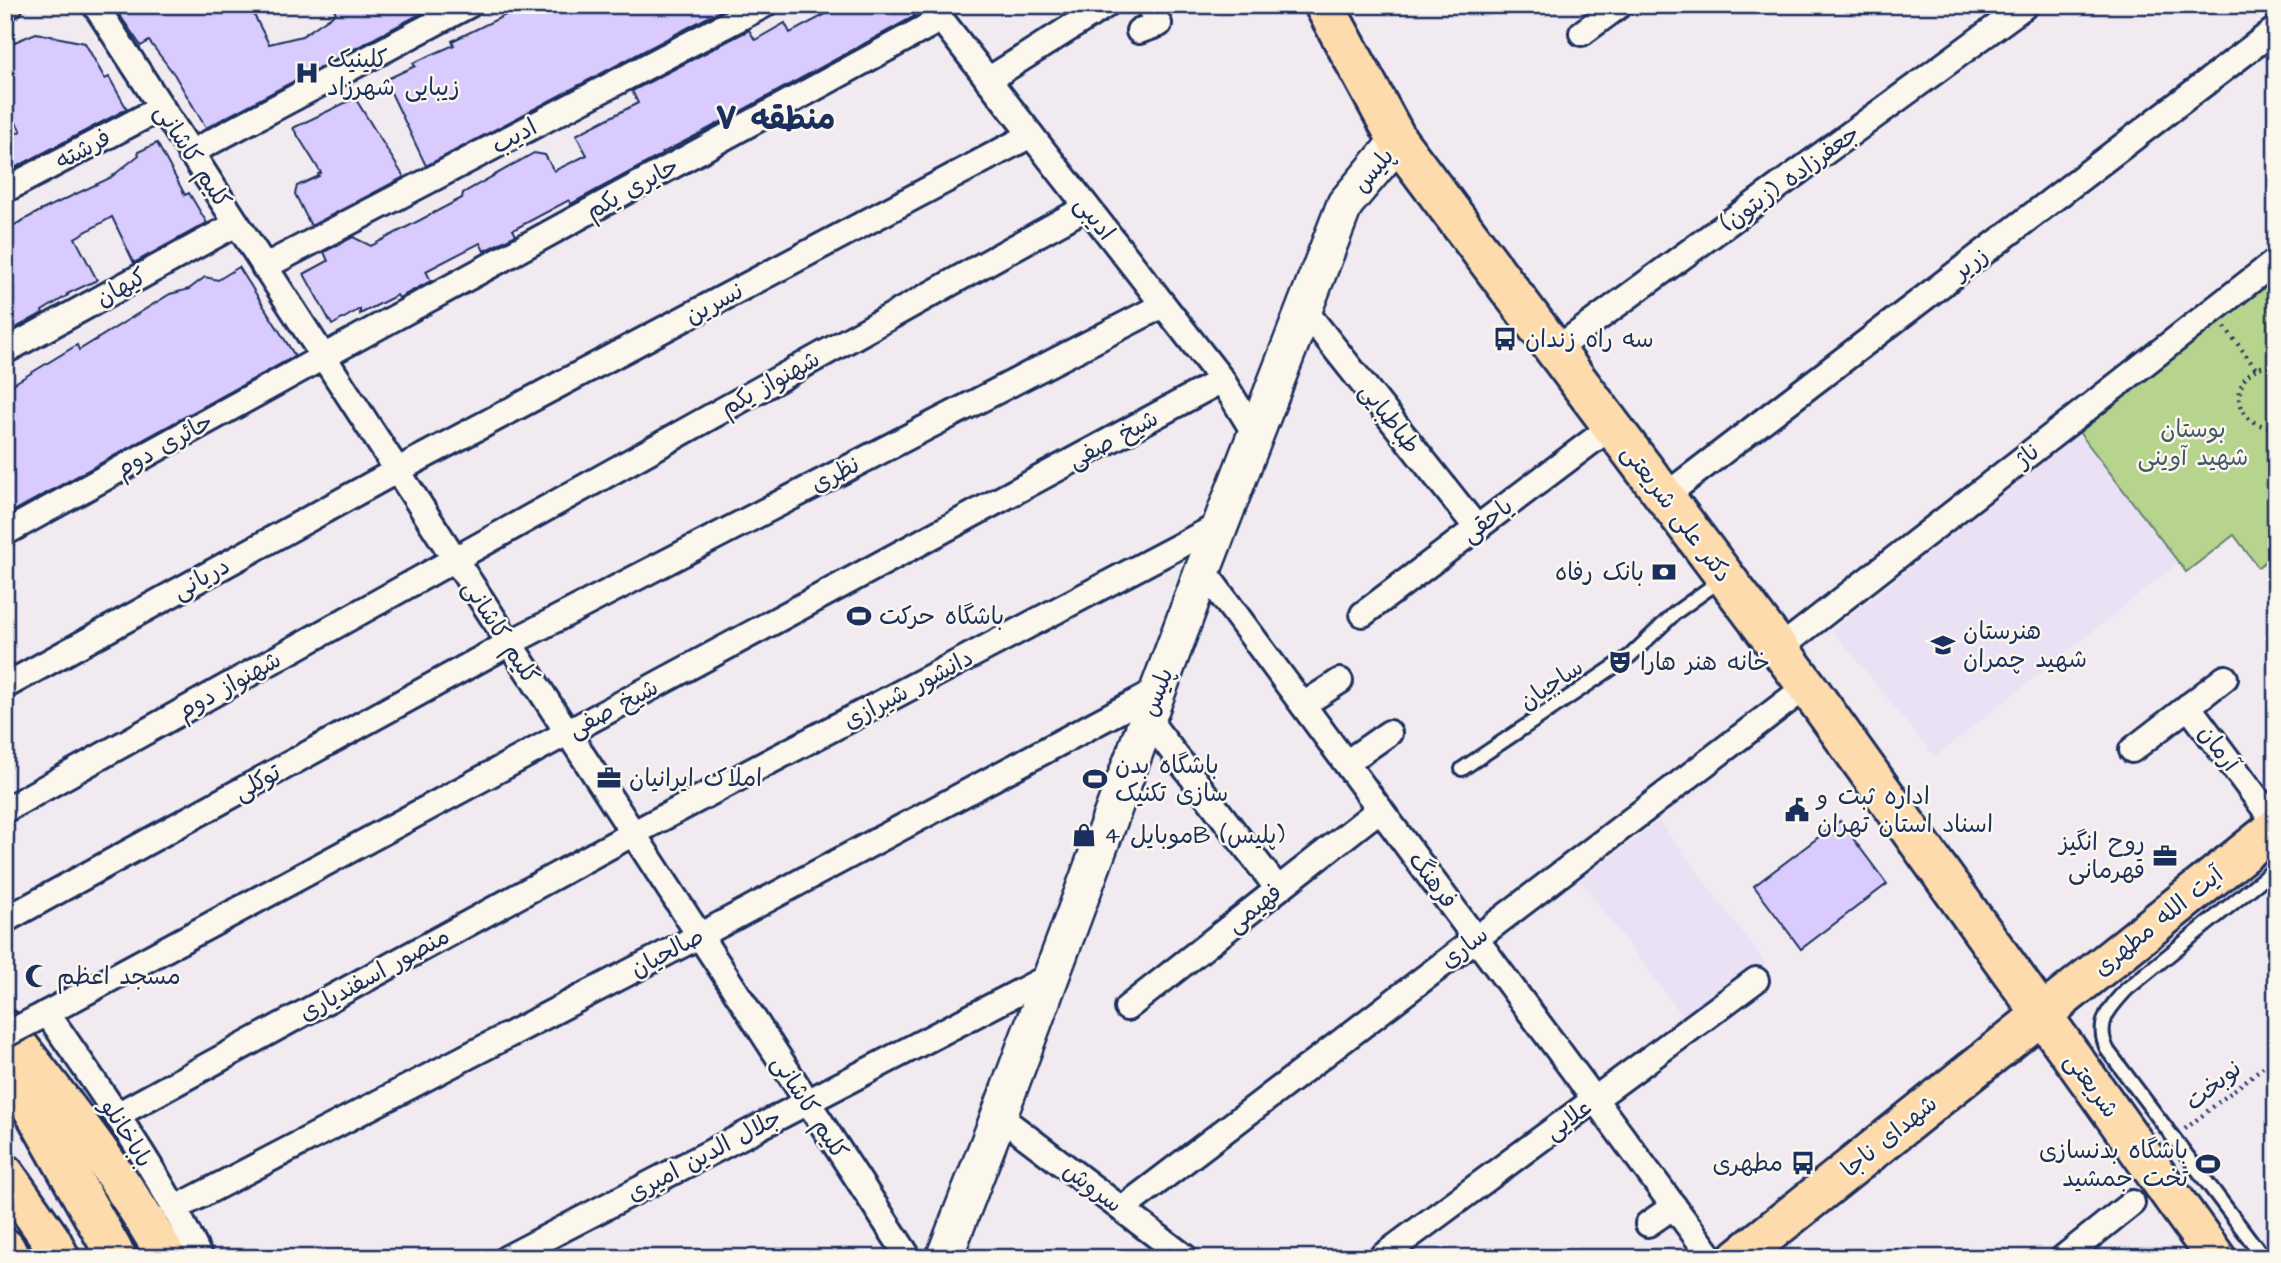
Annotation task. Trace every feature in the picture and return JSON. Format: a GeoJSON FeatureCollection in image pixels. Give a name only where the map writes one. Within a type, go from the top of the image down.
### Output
{"type":"FeatureCollection","features":[{"type":"Feature","properties":{"kind":"main road","name":"دکتر علی شریعتی"},"geometry":{"type":"LineString","coordinates":[[1324,5],[1398,141],[1807,686],[2041,1015]]}},
{"type":"Feature","properties":{"kind":"main road","name":"پلیس"},"geometry":{"type":"LineString","coordinates":[[944,1258],[1152,704],[1345,204],[1398,141]]}},
{"type":"Feature","properties":{"kind":"main road","name":"آیت الله مطهری"},"geometry":{"type":"LineString","coordinates":[[2041,1015],[2276,825]]}},
{"type":"Feature","properties":{"kind":"main road","name":"شهدای ناجا"},"geometry":{"type":"LineString","coordinates":[[1738,1258],[2041,1015]]}},
{"type":"Feature","properties":{"kind":"main road","name":"شریعتی"},"geometry":{"type":"LineString","coordinates":[[2041,1015],[2217,1258]]}},
{"type":"Feature","properties":{"kind":"main road"},"geometry":{"type":"LineString","coordinates":[[29,1020],[100,1152],[144,1216],[167,1258]]}},
{"type":"Feature","properties":{"kind":"main road"},"geometry":{"type":"LineString","coordinates":[[5,1060],[117,1258]]}},
{"type":"Feature","properties":{"kind":"main road"},"geometry":{"type":"LineString","coordinates":[[5,1174],[51,1240],[60,1258]]}},
{"type":"Feature","properties":{"kind":"main road"},"geometry":{"type":"LineString","coordinates":[[5,1248],[10,1258]]}},
{"type":"Feature","properties":{"kind":"street","name":"کلیم کاشانی"},"geometry":{"type":"LineString","coordinates":[[95,5],[908,1257]]}},
{"type":"Feature","properties":{"kind":"street"},"geometry":{"type":"LineString","coordinates":[[190,153],[469,5]]}},
{"type":"Feature","properties":{"kind":"street","name":"ادیب"},"geometry":{"type":"LineString","coordinates":[[264,267],[764,5]]}},
{"type":"Feature","properties":{"kind":"street"},"geometry":{"type":"LineString","coordinates":[[988,80],[1106,5]]}},
{"type":"Feature","properties":{"kind":"street"},"geometry":{"type":"LineString","coordinates":[[1139,31],[1159,24],[1148,5]]}},
{"type":"Feature","properties":{"kind":"street"},"geometry":{"type":"LineString","coordinates":[[1582,33],[1620,5]]}},
{"type":"Feature","properties":{"kind":"street","name":"جعفرزاده (زیتون)"},"geometry":{"type":"LineString","coordinates":[[1555,350],[2026,5]]}},
{"type":"Feature","properties":{"kind":"street","name":"ادیبی"},"geometry":{"type":"LineString","coordinates":[[935,12],[1222,380],[1255,434]]}},
{"type":"Feature","properties":{"kind":"street","name":"حایری یکم"},"geometry":{"type":"LineString","coordinates":[[323,357],[935,12]]}},
{"type":"Feature","properties":{"kind":"street","name":"زریر"},"geometry":{"type":"LineString","coordinates":[[1665,496],[2276,29]]}},
{"type":"Feature","properties":{"kind":"street","name":"فرشته"},"geometry":{"type":"LineString","coordinates":[[5,190],[161,108]]}},
{"type":"Feature","properties":{"kind":"street","name":"نسرین"},"geometry":{"type":"LineString","coordinates":[[396,471],[1031,135]]}},
{"type":"Feature","properties":{"kind":"street","name":"شهنواز یکم"},"geometry":{"type":"LineString","coordinates":[[454,559],[1087,207]]}},
{"type":"Feature","properties":{"kind":"street","name":"کیهان"},"geometry":{"type":"LineString","coordinates":[[5,351],[236,224]]}},
{"type":"Feature","properties":{"kind":"street","name":"ناژ"},"geometry":{"type":"LineString","coordinates":[[1779,649],[2276,261]]}},
{"type":"Feature","properties":{"kind":"street","name":"نظری"},"geometry":{"type":"LineString","coordinates":[[508,644],[1163,304]]}},
{"type":"Feature","properties":{"kind":"street","name":"طباطبایی"},"geometry":{"type":"LineString","coordinates":[[1303,308],[1478,528]]}},
{"type":"Feature","properties":{"kind":"street","name":"حائری دوم"},"geometry":{"type":"LineString","coordinates":[[5,533],[323,357]]}},
{"type":"Feature","properties":{"kind":"street","name":"شیخ صفی"},"geometry":{"type":"LineString","coordinates":[[5,1035],[1222,380]]}},
{"type":"Feature","properties":{"kind":"street","name":"یاحقی"},"geometry":{"type":"LineString","coordinates":[[1363,614],[1612,426]]}},
{"type":"Feature","properties":{"kind":"street","name":"دریانی"},"geometry":{"type":"LineString","coordinates":[[5,686],[396,471]]}},
{"type":"Feature","properties":{"kind":"street","name":"دانشور شیرازی"},"geometry":{"type":"LineString","coordinates":[[632,834],[1221,524]]}},
{"type":"Feature","properties":{"kind":"street","name":"شهنواز دوم"},"geometry":{"type":"LineString","coordinates":[[5,810],[454,559]]}},
{"type":"Feature","properties":{"kind":"street","name":"فرهنگ"},"geometry":{"type":"LineString","coordinates":[[1203,570],[1712,1258]]}},
{"type":"Feature","properties":{"kind":"street","name":"توکلی"},"geometry":{"type":"LineString","coordinates":[[5,920],[508,644]]}},
{"type":"Feature","properties":{"kind":"street"},"geometry":{"type":"LineString","coordinates":[[2132,750],[2225,678]]}},
{"type":"Feature","properties":{"kind":"street"},"geometry":{"type":"LineString","coordinates":[[1303,705],[1340,681]]}},
{"type":"Feature","properties":{"kind":"street","name":"ساری"},"geometry":{"type":"LineString","coordinates":[[1122,1209],[1807,686]]}},
{"type":"Feature","properties":{"kind":"street"},"geometry":{"type":"LineString","coordinates":[[1152,704],[1278,889]]}},
{"type":"Feature","properties":{"kind":"street","name":"صالحیان"},"geometry":{"type":"LineString","coordinates":[[174,1209],[1152,704]]}},
{"type":"Feature","properties":{"kind":"street","name":"آرمان"},"geometry":{"type":"LineString","coordinates":[[2188,706],[2276,825]]}},
{"type":"Feature","properties":{"kind":"street"},"geometry":{"type":"LineString","coordinates":[[1346,763],[1389,733]]}},
{"type":"Feature","properties":{"kind":"street","name":"فهیمی"},"geometry":{"type":"LineString","coordinates":[[1128,1008],[1380,809]]}},
{"type":"Feature","properties":{"kind":"street","name":"منصور اسفندیاری"},"geometry":{"type":"LineString","coordinates":[[117,1115],[632,834]]}},
{"type":"Feature","properties":{"kind":"street","name":"جلال الدین امیری"},"geometry":{"type":"LineString","coordinates":[[507,1258],[1050,976]]}},
{"type":"Feature","properties":{"kind":"street","name":"علایی"},"geometry":{"type":"LineString","coordinates":[[1380,1258],[1756,980]]}},
{"type":"Feature","properties":{"kind":"street","name":"باباخانلو"},"geometry":{"type":"LineString","coordinates":[[29,1020],[117,1115],[174,1209],[200,1258]]}},
{"type":"Feature","properties":{"kind":"street","name":"سروش"},"geometry":{"type":"LineString","coordinates":[[999,1116],[1186,1258]]}},
{"type":"Feature","properties":{"kind":"street"},"geometry":{"type":"LineString","coordinates":[[2063,1258],[2132,1203]]}},
{"type":"Feature","properties":{"kind":"street"},"geometry":{"type":"LineString","coordinates":[[1648,1224],[1674,1206]]}},
{"type":"Feature","properties":{"kind":"lane"},"geometry":{"type":"LineString","coordinates":[[1364,52],[1399,121],[1398,141]]}},
{"type":"Feature","properties":{"kind":"lane","name":"ساجیان"},"geometry":{"type":"LineString","coordinates":[[1462,769],[1630,656],[1675,613],[1725,577]]}},
{"type":"Feature","properties":{"kind":"lane"},"geometry":{"type":"LineString","coordinates":[[2264,1258],[2108,1051],[2103,1041],[2103,1022],[2116,1000],[2127,989],[2276,868]]}},
{"type":"Feature","properties":{"kind":"path"},"geometry":{"type":"LineString","coordinates":[[2213,311],[2256,369]]}},
{"type":"Feature","properties":{"kind":"path"},"geometry":{"type":"LineString","coordinates":[[2275,428],[2251,421],[2243,412],[2239,400],[2240,388],[2246,377],[2256,369],[2267,365],[2276,366]]}},
{"type":"Feature","properties":{"kind":"path","name":"نوبخت"},"geometry":{"type":"LineString","coordinates":[[2174,1139],[2268,1063]]}},
{"type":"Feature","properties":{"kind":"shaded area"},"geometry":{"type":"Polygon","coordinates":[[[2080,433],[2178,563],[1935,757],[1832,630],[2080,433]]]}},
{"type":"Feature","properties":{"kind":"shaded area"},"geometry":{"type":"Polygon","coordinates":[[[1659,821],[1766,963],[1688,1023],[1580,880],[1659,821]]]}},
{"type":"Feature","properties":{"kind":"green space","name":"بوستان شهید آوینی"},"geometry":{"type":"Polygon","coordinates":[[[2276,274],[2276,554],[2258,567],[2234,535],[2186,572],[2075,427],[2276,274]]]}},
{"type":"Feature","properties":{"kind":"building"},"geometry":{"type":"Polygon","coordinates":[[[137,5],[249,5],[269,44],[302,36],[336,13],[332,5],[437,5],[206,128],[174,74],[149,41],[141,46],[119,14],[137,5]]]}},
{"type":"Feature","properties":{"kind":"building"},"geometry":{"type":"Polygon","coordinates":[[[526,5],[731,5],[426,166],[385,80],[415,66],[413,63],[454,45],[452,41],[526,5]]]}},
{"type":"Feature","properties":{"kind":"building"},"geometry":{"type":"Polygon","coordinates":[[[843,5],[906,5],[915,16],[571,204],[569,200],[513,230],[516,235],[484,251],[480,243],[426,271],[431,281],[399,298],[397,295],[360,314],[360,309],[332,325],[304,274],[328,261],[324,252],[353,237],[371,246],[462,198],[463,193],[534,153],[545,155],[554,171],[587,155],[576,135],[638,103],[632,91],[749,30],[755,40],[785,23],[790,33],[843,5]]]}},
{"type":"Feature","properties":{"kind":"building"},"geometry":{"type":"Polygon","coordinates":[[[36,33],[85,43],[105,79],[109,77],[127,109],[5,173],[5,139],[21,131],[5,104],[5,46],[36,33]]]}},
{"type":"Feature","properties":{"kind":"building"},"geometry":{"type":"Polygon","coordinates":[[[355,98],[404,177],[311,226],[295,194],[297,186],[321,173],[293,128],[355,98]]]}},
{"type":"Feature","properties":{"kind":"building"},"geometry":{"type":"Polygon","coordinates":[[[157,143],[185,195],[189,193],[207,223],[134,263],[112,217],[75,238],[97,280],[67,294],[42,311],[43,313],[5,334],[5,230],[110,178],[139,155],[138,152],[157,143]]]}},
{"type":"Feature","properties":{"kind":"building"},"geometry":{"type":"Polygon","coordinates":[[[239,267],[295,356],[5,516],[5,389],[77,345],[79,350],[170,294],[189,289],[205,277],[218,280],[239,267]]]}},
{"type":"Feature","properties":{"kind":"building"},"geometry":{"type":"Polygon","coordinates":[[[1840,821],[1887,884],[1801,949],[1754,886],[1840,821]]]}},
{"type":"Feature","properties":{"kind":"place","name":"کلینیک زیبایی شهرزاد"},"geometry":{"type":"Point","coordinates":[307,73]}},
{"type":"Feature","properties":{"kind":"place","name":"سه راه زندان"},"geometry":{"type":"Point","coordinates":[1505,339]}},
{"type":"Feature","properties":{"kind":"place","name":"بانک رفاه"},"geometry":{"type":"Point","coordinates":[1664,572]}},
{"type":"Feature","properties":{"kind":"place","name":"باشگاه حرکت"},"geometry":{"type":"Point","coordinates":[859,616]}},
{"type":"Feature","properties":{"kind":"place","name":"هنرستان شهید چمران"},"geometry":{"type":"Point","coordinates":[1943,645]}},
{"type":"Feature","properties":{"kind":"place","name":"خانه هنر هارا"},"geometry":{"type":"Point","coordinates":[1620,662]}},
{"type":"Feature","properties":{"kind":"place","name":"املاک ایرانیان"},"geometry":{"type":"Point","coordinates":[609,778]}},
{"type":"Feature","properties":{"kind":"place","name":"باشگاه بدن سازی تکنیک"},"geometry":{"type":"Point","coordinates":[1095,779]}},
{"type":"Feature","properties":{"kind":"place","name":"اداره ثبت و اسناد استان تهران"},"geometry":{"type":"Point","coordinates":[1797,810]}},
{"type":"Feature","properties":{"kind":"place","name":"موبایل 4B (پلیس)"},"geometry":{"type":"Point","coordinates":[1084,835]}},
{"type":"Feature","properties":{"kind":"place","name":"روح انگیز قهرمانی"},"geometry":{"type":"Point","coordinates":[2165,856]}},
{"type":"Feature","properties":{"kind":"place","name":"مسجد اعظم"},"geometry":{"type":"Point","coordinates":[37,976]}},
{"type":"Feature","properties":{"kind":"place","name":"مطهری"},"geometry":{"type":"Point","coordinates":[1803,1163]}},
{"type":"Feature","properties":{"kind":"place","name":"باشگاه بدنسازى تخت جمشيد"},"geometry":{"type":"Point","coordinates":[2208,1164]}},
{"type":"Feature","properties":{"kind":"district","name":"منطقه ۷"},"geometry":{"type":"Point","coordinates":[775,118]}}]}
